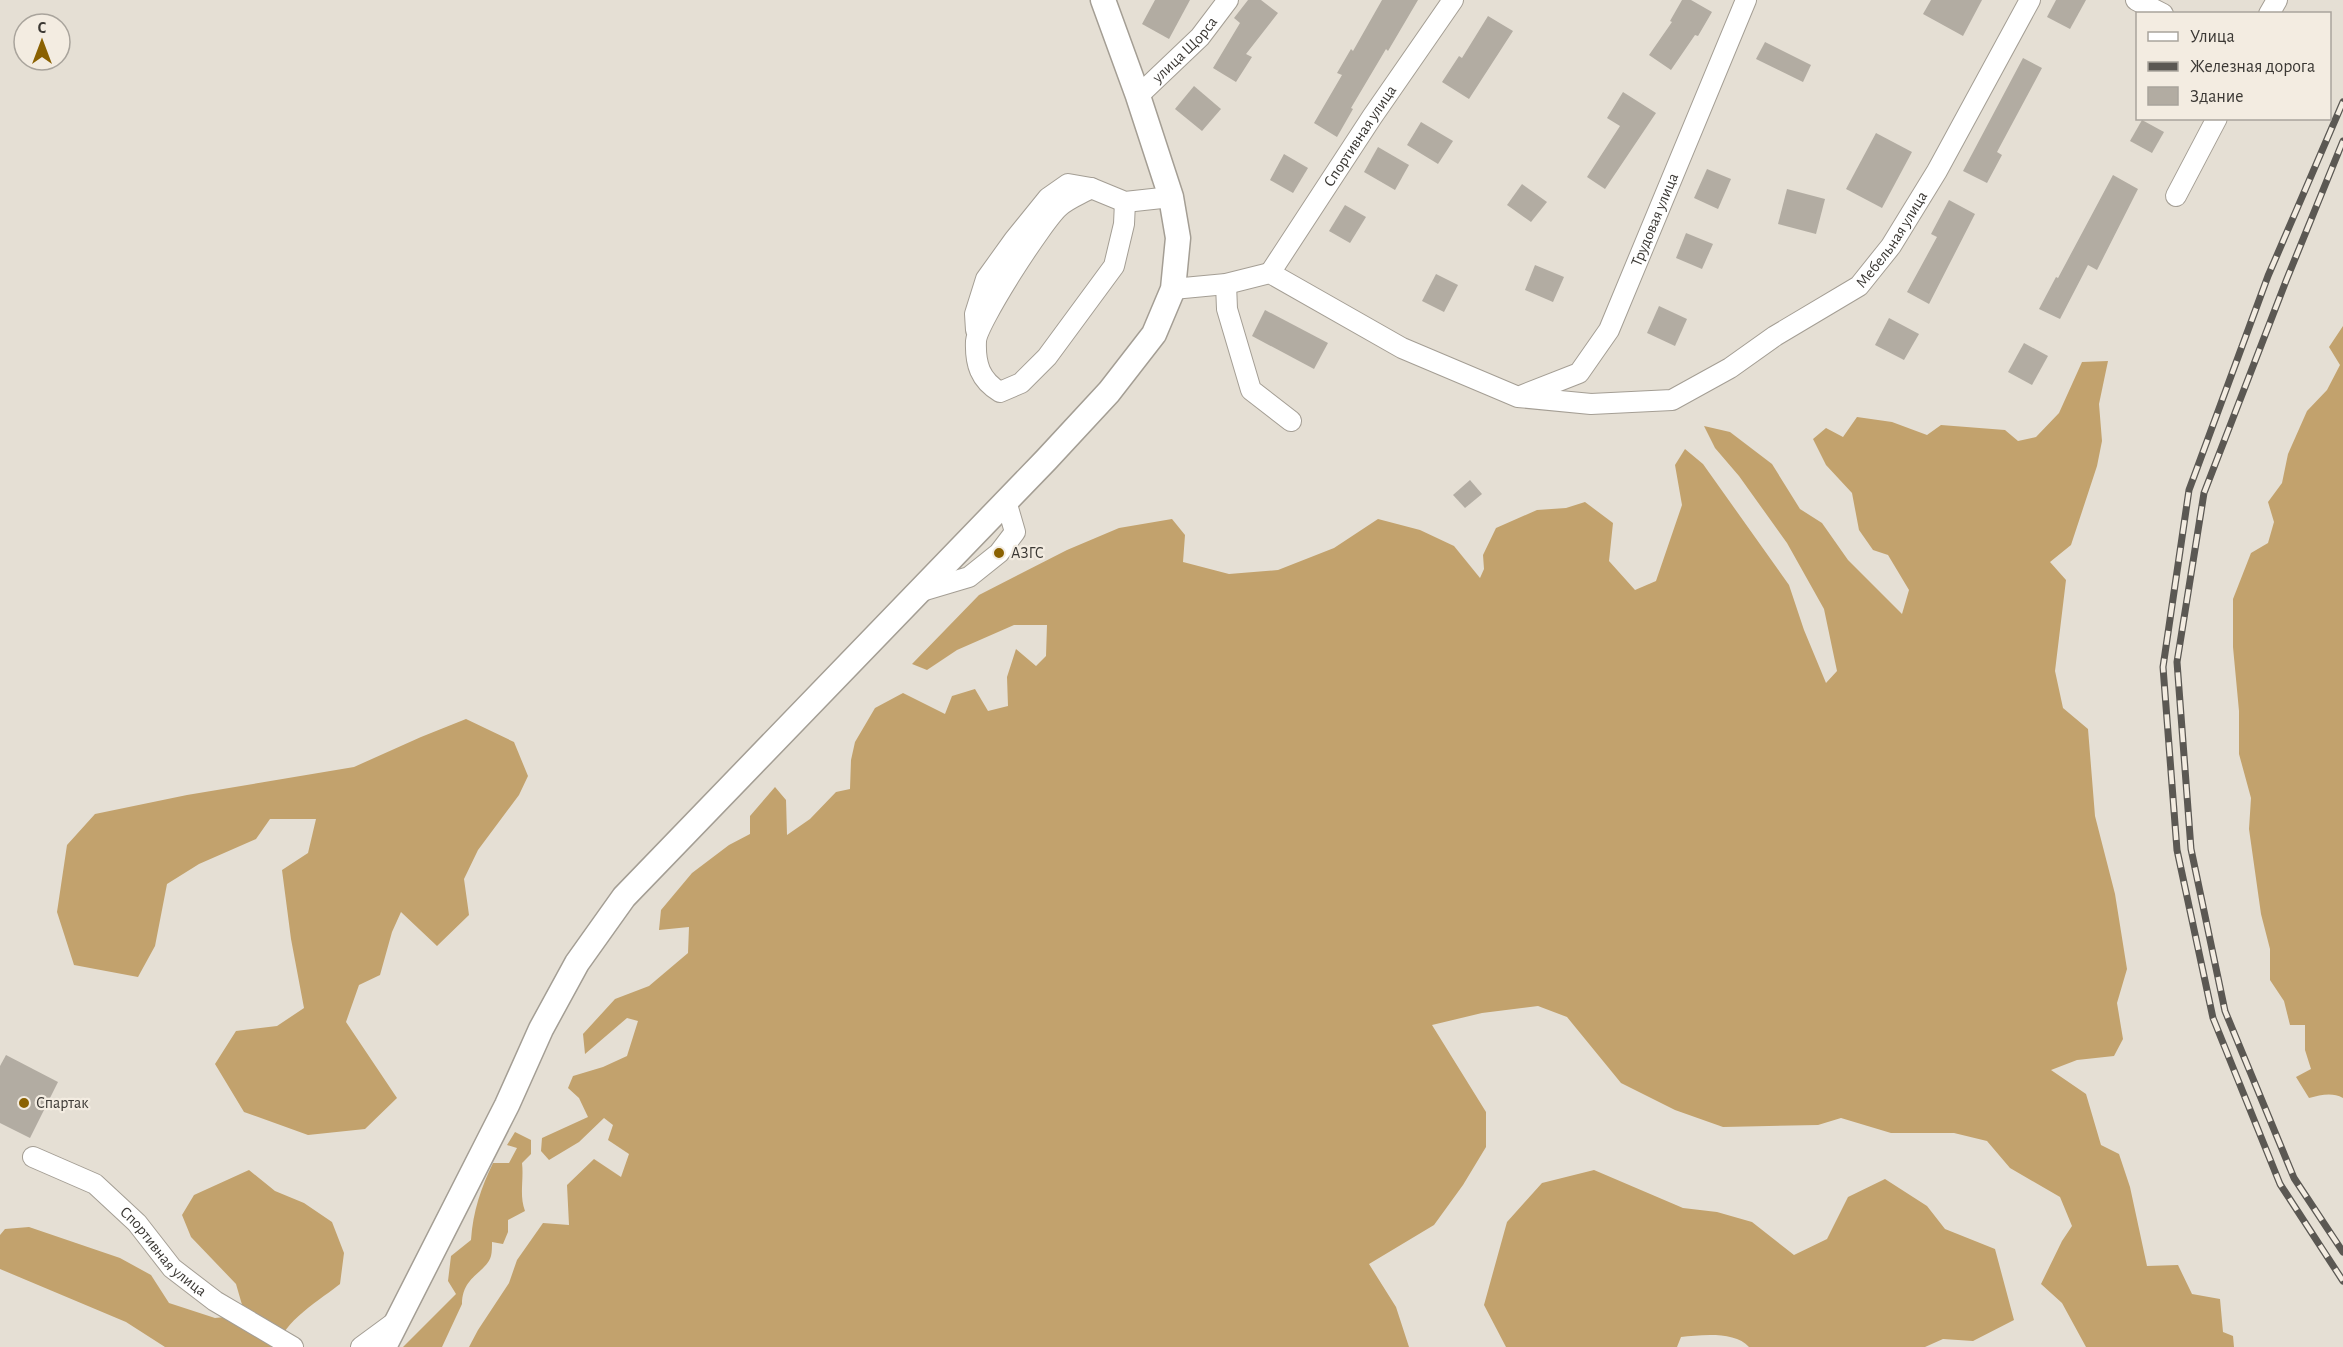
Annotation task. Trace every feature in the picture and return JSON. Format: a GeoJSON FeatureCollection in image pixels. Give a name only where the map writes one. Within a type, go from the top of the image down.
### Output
{"type":"FeatureCollection","features":[{"type":"Feature","properties":{"kind":"main road"},"geometry":{"type":"LineString","coordinates":[[384,1347],[577,963],[624,897],[922,591],[1109,392],[1154,334],[1173,289],[1178,238],[1171,197],[1103,0]]}},
{"type":"Feature","properties":{"kind":"street","name":"улица Щорса"},"geometry":{"type":"LineString","coordinates":[[1138,96],[1200,37],[1228,0]]}},
{"type":"Feature","properties":{"kind":"street","name":"Спортивная улица"},"geometry":{"type":"LineString","coordinates":[[1270,273],[1372,117],[1453,0]]}},
{"type":"Feature","properties":{"kind":"street","name":"Трудовая улица"},"geometry":{"type":"LineString","coordinates":[[1518,397],[1579,373],[1609,330],[1746,0]]}},
{"type":"Feature","properties":{"kind":"street","name":"Мебельная улица"},"geometry":{"type":"LineString","coordinates":[[1518,397],[1591,404],[1672,400],[1730,368],[1775,336],[1859,286],[1891,246],[1937,171],[2030,0]]}},
{"type":"Feature","properties":{"kind":"street"},"geometry":{"type":"LineString","coordinates":[[2136,0],[2159,12]]}},
{"type":"Feature","properties":{"kind":"street"},"geometry":{"type":"LineString","coordinates":[[2176,196],[2216,120]]}},
{"type":"Feature","properties":{"kind":"street"},"geometry":{"type":"LineString","coordinates":[[1125,202],[1124,224],[1114,266],[1047,357],[1021,383],[1000,392],[987,384],[978,365],[976,338],[1033,238],[1059,206],[1091,188],[1125,202],[1171,197]]}},
{"type":"Feature","properties":{"kind":"street"},"geometry":{"type":"LineString","coordinates":[[1173,289],[1226,284],[1270,273],[1402,348],[1518,397]]}},
{"type":"Feature","properties":{"kind":"street"},"geometry":{"type":"LineString","coordinates":[[1226,284],[1227,309],[1251,390],[1291,421]]}},
{"type":"Feature","properties":{"kind":"street","name":"Спортивная улица"},"geometry":{"type":"LineString","coordinates":[[33,1157],[95,1184],[137,1223],[172,1268],[214,1301],[293,1347]]}},
{"type":"Feature","properties":{"kind":"street"},"geometry":{"type":"LineString","coordinates":[[361,1347],[398,1320]]}},
{"type":"Feature","properties":{"kind":"shaded area"},"geometry":{"type":"Polygon","coordinates":[[[2343,326],[2343,1098],[2322,1095],[2309,1098],[2296,1077],[2311,1069],[2305,1050],[2305,1025],[2290,1025],[2284,1001],[2270,980],[2270,949],[2261,914],[2249,829],[2251,798],[2239,754],[2239,711],[2233,647],[2233,599],[2251,553],[2268,543],[2274,522],[2268,502],[2282,483],[2288,454],[2307,411],[2327,390],[2340,365],[2329,347],[2343,326]]]}},
{"type":"Feature","properties":{"kind":"shaded area"},"geometry":{"type":"Polygon","coordinates":[[[2108,361],[2099,404],[2102,441],[2097,466],[2071,545],[2050,562],[2066,580],[2055,671],[2063,708],[2088,729],[2095,816],[2115,894],[2127,969],[2117,1003],[2123,1039],[2114,1056],[2077,1060],[2051,1070],[2086,1094],[2101,1145],[2119,1154],[2130,1187],[2147,1266],[2178,1265],[2192,1294],[2220,1299],[2223,1332],[2233,1336],[2234,1347],[2086,1347],[2062,1303],[2041,1284],[2072,1226],[2060,1197],[2010,1168],[1987,1141],[1954,1133],[1891,1133],[1841,1118],[1818,1125],[1723,1127],[1675,1110],[1621,1083],[1567,1017],[1538,1006],[1482,1013],[1432,1025],[1486,1112],[1486,1147],[1463,1185],[1434,1225],[1369,1264],[1396,1307],[1409,1347],[469,1347],[509,1283],[517,1260],[543,1223],[569,1225],[567,1185],[594,1159],[621,1177],[629,1154],[608,1140],[613,1125],[604,1118],[579,1142],[549,1160],[541,1151],[542,1138],[588,1117],[579,1098],[568,1088],[573,1076],[603,1067],[627,1056],[638,1021],[627,1018],[585,1054],[583,1034],[615,999],[649,986],[688,953],[689,927],[659,930],[661,910],[692,873],[729,845],[750,834],[750,816],[775,787],[786,800],[787,835],[810,819],[836,792],[850,789],[851,760],[855,742],[875,708],[903,693],[945,714],[952,696],[975,689],[988,711],[1008,706],[1007,677],[1016,649],[1036,666],[1046,656],[1047,625],[1014,625],[957,650],[927,670],[912,664],[979,595],[1067,550],[1119,528],[1172,519],[1185,535],[1183,562],[1229,574],[1278,570],[1334,548],[1378,519],[1420,530],[1454,546],[1480,578],[1484,569],[1483,555],[1496,528],[1537,510],[1566,508],[1585,502],[1613,523],[1609,561],[1635,590],[1656,581],[1682,505],[1675,465],[1685,449],[1703,464],[1789,585],[1804,630],[1826,683],[1837,671],[1824,609],[1787,543],[1739,476],[1715,448],[1704,426],[1730,432],[1772,464],[1800,509],[1822,523],[1848,560],[1902,614],[1909,590],[1888,555],[1873,550],[1859,530],[1852,493],[1826,465],[1813,439],[1826,428],[1843,437],[1857,417],[1892,422],[1927,435],[1941,425],[2005,430],[2018,441],[2036,437],[2059,413],[2082,362],[2108,361]]]}},
{"type":"Feature","properties":{"kind":"shaded area"},"geometry":{"type":"Polygon","coordinates":[[[466,719],[514,742],[528,776],[519,795],[478,850],[464,879],[469,915],[437,946],[401,912],[392,932],[380,975],[359,985],[346,1022],[397,1098],[365,1129],[308,1135],[244,1112],[215,1064],[236,1031],[277,1026],[304,1008],[291,939],[282,870],[308,853],[316,819],[270,819],[256,839],[199,864],[167,884],[155,946],[138,977],[74,965],[57,912],[67,845],[95,814],[187,795],[354,767],[466,719]]]}},
{"type":"Feature","properties":{"kind":"shaded area"},"geometry":{"type":"Polygon","coordinates":[[[515,1132],[531,1140],[531,1154],[522,1163],[522,1199],[525,1211],[508,1220],[508,1232],[503,1244],[492,1242],[488,1262],[466,1287],[462,1304],[442,1347],[403,1347],[456,1294],[448,1281],[451,1256],[471,1240],[478,1200],[485,1182],[493,1163],[509,1163],[517,1148],[507,1145],[515,1132]]]}},
{"type":"Feature","properties":{"kind":"shaded area"},"geometry":{"type":"Polygon","coordinates":[[[249,1170],[275,1191],[304,1203],[332,1222],[344,1253],[340,1284],[294,1321],[286,1330],[279,1347],[165,1347],[126,1322],[0,1269],[0,1235],[5,1229],[29,1227],[120,1258],[151,1275],[169,1303],[215,1318],[245,1315],[236,1284],[191,1237],[182,1215],[194,1195],[249,1170]]]}},
{"type":"Feature","properties":{"kind":"shaded area"},"geometry":{"type":"Polygon","coordinates":[[[1594,1170],[1683,1208],[1717,1212],[1752,1222],[1794,1255],[1827,1239],[1848,1197],[1885,1179],[1927,1206],[1945,1229],[1995,1249],[2014,1320],[1973,1341],[1943,1339],[1925,1347],[1749,1347],[1735,1338],[1708,1335],[1681,1337],[1677,1347],[1506,1347],[1484,1305],[1507,1222],[1542,1183],[1594,1170]]]}},
{"type":"Feature","properties":{"kind":"building"},"geometry":{"type":"Polygon","coordinates":[[[1155,0],[1190,0],[1169,39],[1142,24],[1155,0]]]}},
{"type":"Feature","properties":{"kind":"building"},"geometry":{"type":"Polygon","coordinates":[[[1248,0],[1261,0],[1278,13],[1246,54],[1252,57],[1236,82],[1213,68],[1240,23],[1234,18],[1248,0]]]}},
{"type":"Feature","properties":{"kind":"building"},"geometry":{"type":"Polygon","coordinates":[[[1382,0],[1418,0],[1351,108],[1353,109],[1337,137],[1314,123],[1342,75],[1337,73],[1351,49],[1353,51],[1382,0]]]}},
{"type":"Feature","properties":{"kind":"building"},"geometry":{"type":"Polygon","coordinates":[[[1682,0],[1691,0],[1712,12],[1698,36],[1695,35],[1671,70],[1649,55],[1672,22],[1670,21],[1682,0]]]}},
{"type":"Feature","properties":{"kind":"building"},"geometry":{"type":"Polygon","coordinates":[[[1931,0],[1982,0],[1963,36],[1923,14],[1931,0]]]}},
{"type":"Feature","properties":{"kind":"building"},"geometry":{"type":"Polygon","coordinates":[[[2056,0],[2086,0],[2070,29],[2047,17],[2056,0]]]}},
{"type":"Feature","properties":{"kind":"building"},"geometry":{"type":"Polygon","coordinates":[[[1488,16],[1513,31],[1469,99],[1442,82],[1459,56],[1462,58],[1488,16]]]}},
{"type":"Feature","properties":{"kind":"building"},"geometry":{"type":"Polygon","coordinates":[[[1765,42],[1811,65],[1803,82],[1756,59],[1765,42]]]}},
{"type":"Feature","properties":{"kind":"building"},"geometry":{"type":"Polygon","coordinates":[[[2023,58],[2042,68],[1997,152],[2002,155],[1987,183],[1963,171],[2023,58]]]}},
{"type":"Feature","properties":{"kind":"building"},"geometry":{"type":"Polygon","coordinates":[[[1194,86],[1221,109],[1202,131],[1175,109],[1194,86]]]}},
{"type":"Feature","properties":{"kind":"building"},"geometry":{"type":"Polygon","coordinates":[[[1623,92],[1656,113],[1605,189],[1587,177],[1620,126],[1607,118],[1623,92]]]}},
{"type":"Feature","properties":{"kind":"building"},"geometry":{"type":"Polygon","coordinates":[[[2142,120],[2164,132],[2152,153],[2130,141],[2142,120]]]}},
{"type":"Feature","properties":{"kind":"building"},"geometry":{"type":"Polygon","coordinates":[[[1421,122],[1453,141],[1438,164],[1407,145],[1421,122]]]}},
{"type":"Feature","properties":{"kind":"building"},"geometry":{"type":"Polygon","coordinates":[[[1876,133],[1912,152],[1882,208],[1846,189],[1876,133]]]}},
{"type":"Feature","properties":{"kind":"building"},"geometry":{"type":"Polygon","coordinates":[[[1378,147],[1409,165],[1395,190],[1364,172],[1378,147]]]}},
{"type":"Feature","properties":{"kind":"building"},"geometry":{"type":"Polygon","coordinates":[[[1284,154],[1308,168],[1293,193],[1270,180],[1284,154]]]}},
{"type":"Feature","properties":{"kind":"building"},"geometry":{"type":"Polygon","coordinates":[[[1707,169],[1731,179],[1718,209],[1694,198],[1707,169]]]}},
{"type":"Feature","properties":{"kind":"building"},"geometry":{"type":"Polygon","coordinates":[[[2113,175],[2138,189],[2097,270],[2088,265],[2060,319],[2039,309],[2113,175]]]}},
{"type":"Feature","properties":{"kind":"building"},"geometry":{"type":"Polygon","coordinates":[[[1522,184],[1547,202],[1531,222],[1507,205],[1522,184]]]}},
{"type":"Feature","properties":{"kind":"building"},"geometry":{"type":"Polygon","coordinates":[[[1787,189],[1825,199],[1816,234],[1778,224],[1787,189]]]}},
{"type":"Feature","properties":{"kind":"building"},"geometry":{"type":"Polygon","coordinates":[[[1949,200],[1975,214],[1929,304],[1907,292],[1937,237],[1931,234],[1949,200]]]}},
{"type":"Feature","properties":{"kind":"building"},"geometry":{"type":"Polygon","coordinates":[[[1345,205],[1366,217],[1350,243],[1329,231],[1345,205]]]}},
{"type":"Feature","properties":{"kind":"building"},"geometry":{"type":"Polygon","coordinates":[[[1686,233],[1713,244],[1702,269],[1676,258],[1686,233]]]}},
{"type":"Feature","properties":{"kind":"building"},"geometry":{"type":"Polygon","coordinates":[[[1535,265],[1564,277],[1553,302],[1525,290],[1535,265]]]}},
{"type":"Feature","properties":{"kind":"building"},"geometry":{"type":"Polygon","coordinates":[[[1436,274],[1458,285],[1444,312],[1422,301],[1436,274]]]}},
{"type":"Feature","properties":{"kind":"building"},"geometry":{"type":"Polygon","coordinates":[[[1659,306],[1687,319],[1675,346],[1647,333],[1659,306]]]}},
{"type":"Feature","properties":{"kind":"building"},"geometry":{"type":"Polygon","coordinates":[[[1265,310],[1328,343],[1314,369],[1252,336],[1265,310]]]}},
{"type":"Feature","properties":{"kind":"building"},"geometry":{"type":"Polygon","coordinates":[[[1889,318],[1919,334],[1904,360],[1875,345],[1889,318]]]}},
{"type":"Feature","properties":{"kind":"building"},"geometry":{"type":"Polygon","coordinates":[[[2024,343],[2048,356],[2032,385],[2008,372],[2024,343]]]}},
{"type":"Feature","properties":{"kind":"building"},"geometry":{"type":"Polygon","coordinates":[[[1470,480],[1482,494],[1465,508],[1453,495],[1470,480]]]}},
{"type":"Feature","properties":{"kind":"building","name":"Спартак"},"geometry":{"type":"Polygon","coordinates":[[[6,1055],[58,1082],[30,1138],[0,1123],[0,1066],[6,1055]]]}},
{"type":"Feature","properties":{"kind":"railway"},"geometry":{"type":"LineString","coordinates":[[2343,102],[2268,276],[2189,490],[2163,667],[2177,850],[2213,1018],[2280,1184],[2343,1281]]}},
{"type":"Feature","properties":{"kind":"railway"},"geometry":{"type":"LineString","coordinates":[[2343,141],[2204,493],[2177,662],[2191,849],[2225,1011],[2294,1178],[2343,1252]]}},
{"type":"Feature","properties":{"kind":"place","name":"АЗГС"},"geometry":{"type":"Point","coordinates":[999,553]}},
{"type":"Feature","properties":{"kind":"place","name":"Спартак"},"geometry":{"type":"Point","coordinates":[24,1103]}}]}
